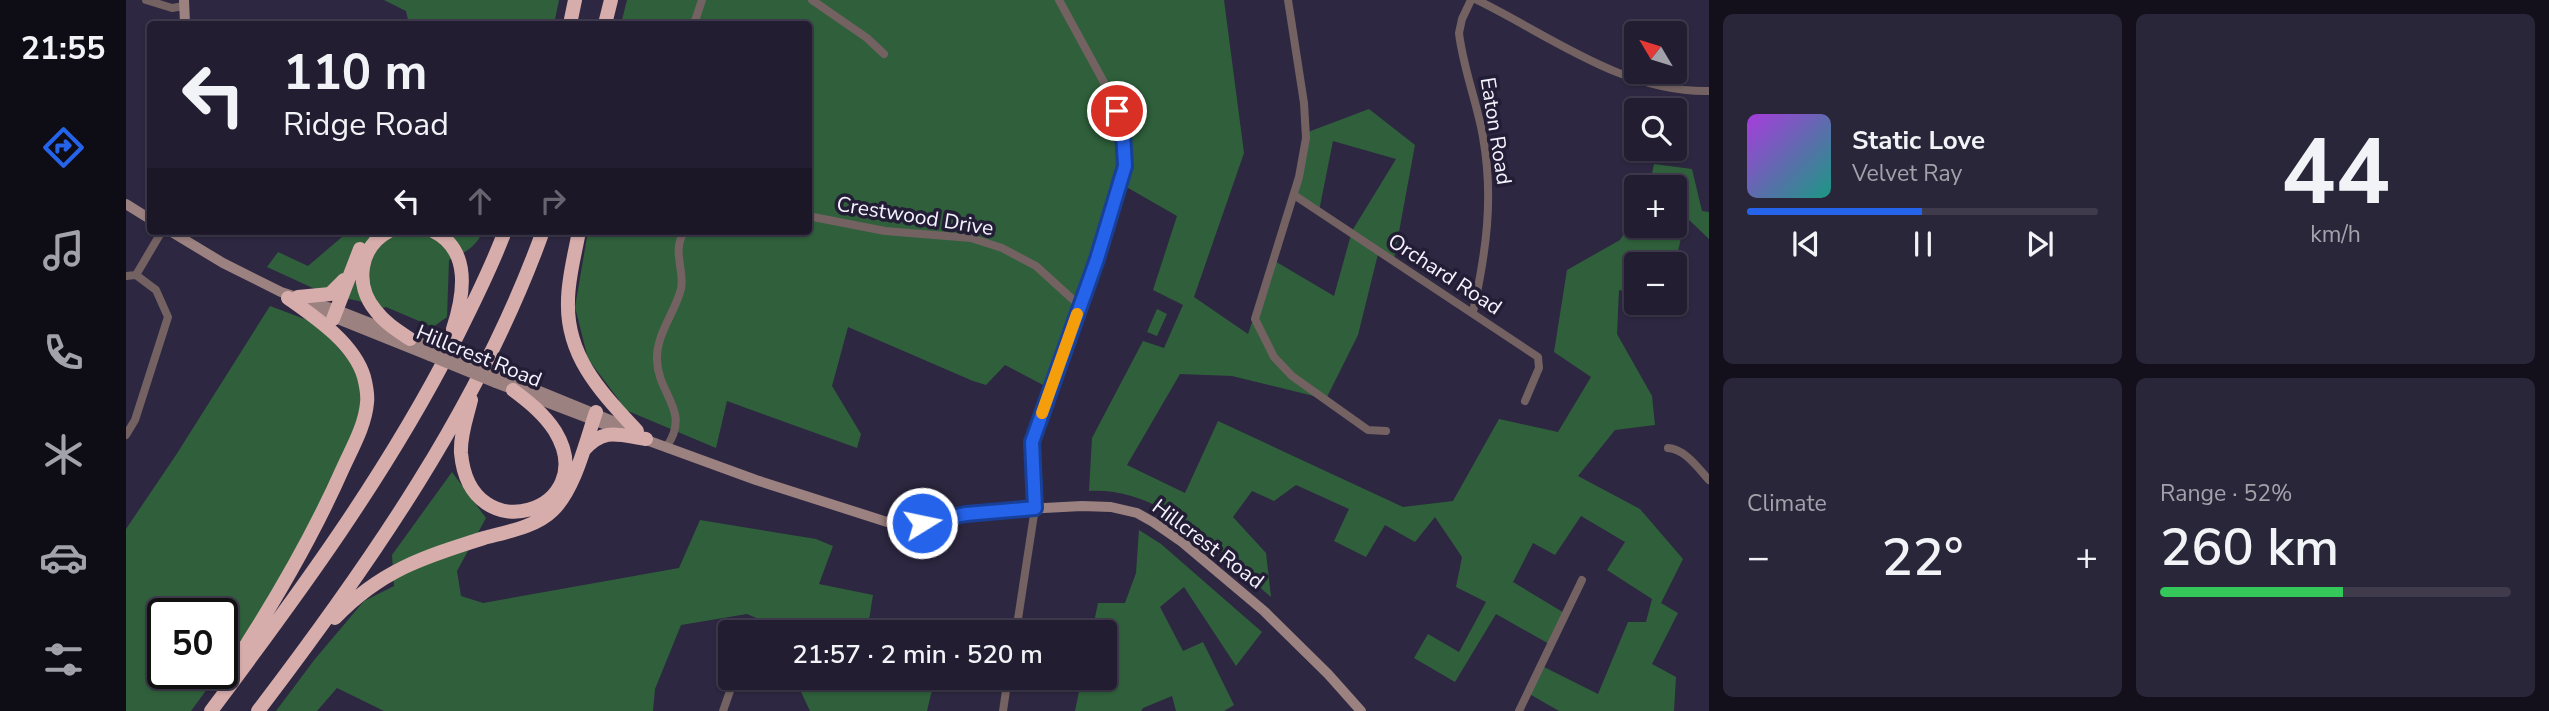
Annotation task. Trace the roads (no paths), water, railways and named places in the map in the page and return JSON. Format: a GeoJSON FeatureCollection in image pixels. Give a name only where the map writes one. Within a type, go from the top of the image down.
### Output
{"type":"FeatureCollection","features":[{"type":"Feature","properties":{"kind":"highway"},"geometry":{"type":"LineString","coordinates":[[571,21],[575,0]]}},
{"type":"Feature","properties":{"kind":"highway"},"geometry":{"type":"LineString","coordinates":[[606,21],[611,0]]}},
{"type":"Feature","properties":{"kind":"highway"},"geometry":{"type":"LineString","coordinates":[[616,21],[619,0]]}},
{"type":"Feature","properties":{"kind":"highway"},"geometry":{"type":"LineString","coordinates":[[335,314],[349,273],[363,243],[370,235]]}},
{"type":"Feature","properties":{"kind":"highway"},"geometry":{"type":"LineString","coordinates":[[383,235],[365,259],[362,283],[366,298],[376,312],[410,340]]}},
{"type":"Feature","properties":{"kind":"highway"},"geometry":{"type":"LineString","coordinates":[[438,373],[458,314],[464,284],[454,249],[439,235]]}},
{"type":"Feature","properties":{"kind":"highway"},"geometry":{"type":"LineString","coordinates":[[211,711],[307,584],[401,440],[472,305],[503,235]]}},
{"type":"Feature","properties":{"kind":"highway"},"geometry":{"type":"LineString","coordinates":[[258,711],[303,652],[433,458],[502,327],[540,235]]}},
{"type":"Feature","properties":{"kind":"highway"},"geometry":{"type":"LineString","coordinates":[[578,235],[568,292],[570,335],[589,376],[642,435]]}},
{"type":"Feature","properties":{"kind":"highway"},"geometry":{"type":"LineString","coordinates":[[289,296],[330,294],[339,288],[349,273]]}},
{"type":"Feature","properties":{"kind":"highway"},"geometry":{"type":"LineString","coordinates":[[202,711],[259,626],[304,549],[361,427],[367,403],[364,378],[354,357],[323,325],[289,296]]}},
{"type":"Feature","properties":{"kind":"highway"},"geometry":{"type":"LineString","coordinates":[[475,380],[461,452],[468,479],[476,493],[489,504],[509,513],[520,513],[538,507],[551,498],[562,479],[564,463],[556,433],[534,406],[513,390]]}},
{"type":"Feature","properties":{"kind":"highway"},"geometry":{"type":"LineString","coordinates":[[303,652],[352,601],[384,577],[411,562],[520,527],[551,512],[568,488],[594,417]]}},
{"type":"Feature","properties":{"kind":"highway"},"geometry":{"type":"LineString","coordinates":[[583,451],[599,436],[610,433],[642,435]]}},
{"type":"Feature","properties":{"kind":"main road"},"geometry":{"type":"LineString","coordinates":[[184,3],[186,21]]}},
{"type":"Feature","properties":{"kind":"main road"},"geometry":{"type":"LineString","coordinates":[[126,204],[147,217]]}},
{"type":"Feature","properties":{"kind":"main road","name":"Hillcrest Road"},"geometry":{"type":"LineString","coordinates":[[177,235],[232,268],[289,296],[756,480],[887,522],[911,524],[966,514],[1035,508],[1111,507],[1137,513],[1153,522],[1264,611],[1362,711]]}},
{"type":"Feature","properties":{"kind":"main road","name":"Hillcrest Road"},"geometry":{"type":"LineString","coordinates":[[335,314],[410,340],[432,352]]}},
{"type":"Feature","properties":{"kind":"main road","name":"Hillcrest Road"},"geometry":{"type":"LineString","coordinates":[[498,379],[513,390],[594,417]]}},
{"type":"Feature","properties":{"kind":"street"},"geometry":{"type":"LineString","coordinates":[[145,0],[172,8],[184,3]]}},
{"type":"Feature","properties":{"kind":"street"},"geometry":{"type":"LineString","coordinates":[[695,21],[702,0]]}},
{"type":"Feature","properties":{"kind":"street"},"geometry":{"type":"LineString","coordinates":[[812,0],[867,38],[884,54]]}},
{"type":"Feature","properties":{"kind":"street"},"geometry":{"type":"LineString","coordinates":[[1018,620],[1035,508],[1032,442],[1119,192],[1125,154],[1123,133],[1112,97],[1059,0]]}},
{"type":"Feature","properties":{"kind":"street"},"geometry":{"type":"LineString","coordinates":[[1288,0],[1306,122],[1304,157],[1255,319],[1274,357],[1292,376],[1368,430],[1386,431]]}},
{"type":"Feature","properties":{"kind":"street","name":"Eaton Road"},"geometry":{"type":"LineString","coordinates":[[1471,0],[1459,33],[1484,138],[1489,204],[1485,253],[1473,312]]}},
{"type":"Feature","properties":{"kind":"street"},"geometry":{"type":"LineString","coordinates":[[1477,0],[1625,75],[1661,85],[1709,91]]}},
{"type":"Feature","properties":{"kind":"street","name":"Orchard Road"},"geometry":{"type":"LineString","coordinates":[[1294,195],[1538,357],[1539,368],[1525,401]]}},
{"type":"Feature","properties":{"kind":"street","name":"Crestwood Drive"},"geometry":{"type":"LineString","coordinates":[[812,217],[885,231],[971,238],[1002,248],[1035,266],[1080,306]]}},
{"type":"Feature","properties":{"kind":"street"},"geometry":{"type":"LineString","coordinates":[[136,275],[160,235]]}},
{"type":"Feature","properties":{"kind":"street"},"geometry":{"type":"LineString","coordinates":[[667,446],[673,437],[677,421],[658,370],[657,355],[660,340],[681,287],[678,254],[682,235]]}},
{"type":"Feature","properties":{"kind":"street"},"geometry":{"type":"LineString","coordinates":[[126,276],[136,275],[156,290],[168,317],[135,420],[126,435]]}},
{"type":"Feature","properties":{"kind":"street"},"geometry":{"type":"LineString","coordinates":[[1668,448],[1684,455],[1709,480]]}},
{"type":"Feature","properties":{"kind":"street"},"geometry":{"type":"LineString","coordinates":[[1518,711],[1582,580]]}},
{"type":"Feature","properties":{"kind":"street"},"geometry":{"type":"LineString","coordinates":[[1003,711],[1006,690]]}},
{"type":"Feature","properties":{"kind":"street"},"geometry":{"type":"LineString","coordinates":[[723,711],[730,691]]}}]}
